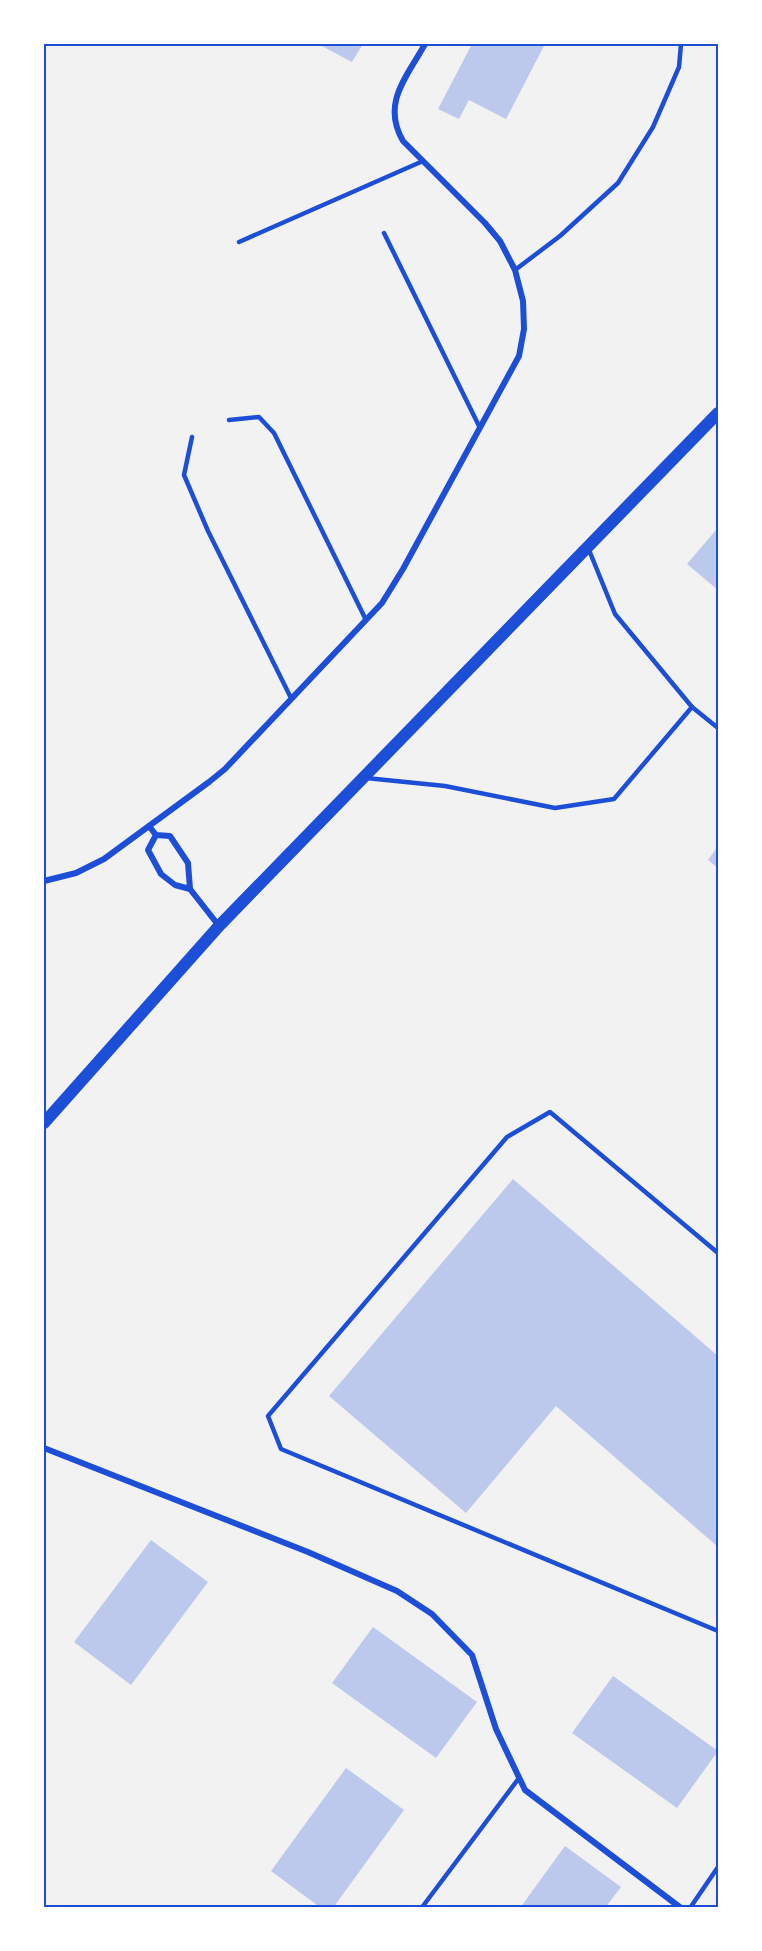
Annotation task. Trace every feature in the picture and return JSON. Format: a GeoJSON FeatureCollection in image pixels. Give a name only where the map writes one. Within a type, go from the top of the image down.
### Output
{"type":"FeatureCollection","features":[{"type":"Feature","properties":{"kind":"main road"},"geometry":{"type":"LineString","coordinates":[[44,1123],[219,926],[718,413]]}},
{"type":"Feature","properties":{"kind":"street"},"geometry":{"type":"LineString","coordinates":[[44,881],[76,873],[104,859],[225,769],[382,603],[403,569],[519,356],[524,329],[523,301],[515,270],[500,241],[403,141],[397,130],[393,114],[395,100],[425,44]]}},
{"type":"Feature","properties":{"kind":"street"},"geometry":{"type":"LineString","coordinates":[[149,826],[156,835],[170,836],[188,863],[190,889],[219,926]]}},
{"type":"Feature","properties":{"kind":"street"},"geometry":{"type":"LineString","coordinates":[[156,835],[148,850],[161,874],[175,885],[190,889]]}},
{"type":"Feature","properties":{"kind":"street"},"geometry":{"type":"LineString","coordinates":[[44,1448],[308,1552],[397,1591],[432,1614],[472,1655],[496,1729],[525,1791],[681,1908]]}},
{"type":"Feature","properties":{"kind":"lane"},"geometry":{"type":"LineString","coordinates":[[515,270],[560,236],[618,183],[653,127],[679,67],[681,44]]}},
{"type":"Feature","properties":{"kind":"lane"},"geometry":{"type":"LineString","coordinates":[[238,242],[423,161]]}},
{"type":"Feature","properties":{"kind":"lane"},"geometry":{"type":"LineString","coordinates":[[384,233],[480,428]]}},
{"type":"Feature","properties":{"kind":"lane"},"geometry":{"type":"LineString","coordinates":[[229,420],[259,417],[274,432],[366,620]]}},
{"type":"Feature","properties":{"kind":"lane"},"geometry":{"type":"LineString","coordinates":[[192,437],[184,475],[208,531],[291,698]]}},
{"type":"Feature","properties":{"kind":"lane"},"geometry":{"type":"LineString","coordinates":[[588,548],[615,614],[692,707],[718,728]]}},
{"type":"Feature","properties":{"kind":"lane"},"geometry":{"type":"LineString","coordinates":[[364,777],[446,786],[555,808],[614,799],[692,707]]}},
{"type":"Feature","properties":{"kind":"lane"},"geometry":{"type":"LineString","coordinates":[[718,1253],[550,1112],[507,1137],[268,1416],[281,1449],[718,1631]]}},
{"type":"Feature","properties":{"kind":"lane"},"geometry":{"type":"LineString","coordinates":[[423,1906],[519,1778]]}},
{"type":"Feature","properties":{"kind":"lane"},"geometry":{"type":"LineString","coordinates":[[690,1908],[718,1867]]}},
{"type":"Feature","properties":{"kind":"building"},"geometry":{"type":"Polygon","coordinates":[[[318,44],[363,44],[352,62],[318,44]]]}},
{"type":"Feature","properties":{"kind":"building"},"geometry":{"type":"Polygon","coordinates":[[[472,44],[545,44],[506,119],[469,100],[459,119],[438,109],[472,44]]]}},
{"type":"Feature","properties":{"kind":"building"},"geometry":{"type":"Polygon","coordinates":[[[716,530],[718,533],[718,590],[687,564],[716,530]]]}},
{"type":"Feature","properties":{"kind":"building"},"geometry":{"type":"Polygon","coordinates":[[[718,846],[718,868],[708,860],[718,846]]]}},
{"type":"Feature","properties":{"kind":"building"},"geometry":{"type":"Polygon","coordinates":[[[513,1179],[718,1356],[718,1547],[556,1406],[466,1513],[329,1396],[513,1179]]]}},
{"type":"Feature","properties":{"kind":"building"},"geometry":{"type":"Polygon","coordinates":[[[151,1540],[208,1582],[131,1685],[74,1642],[151,1540]]]}},
{"type":"Feature","properties":{"kind":"building"},"geometry":{"type":"Polygon","coordinates":[[[373,1627],[477,1702],[436,1758],[332,1683],[373,1627]]]}},
{"type":"Feature","properties":{"kind":"building"},"geometry":{"type":"Polygon","coordinates":[[[613,1676],[718,1751],[677,1808],[572,1733],[613,1676]]]}},
{"type":"Feature","properties":{"kind":"building"},"geometry":{"type":"Polygon","coordinates":[[[346,1768],[404,1810],[333,1908],[321,1908],[271,1871],[346,1768]]]}},
{"type":"Feature","properties":{"kind":"building"},"geometry":{"type":"Polygon","coordinates":[[[565,1846],[621,1887],[605,1908],[520,1908],[565,1846]]]}}]}
